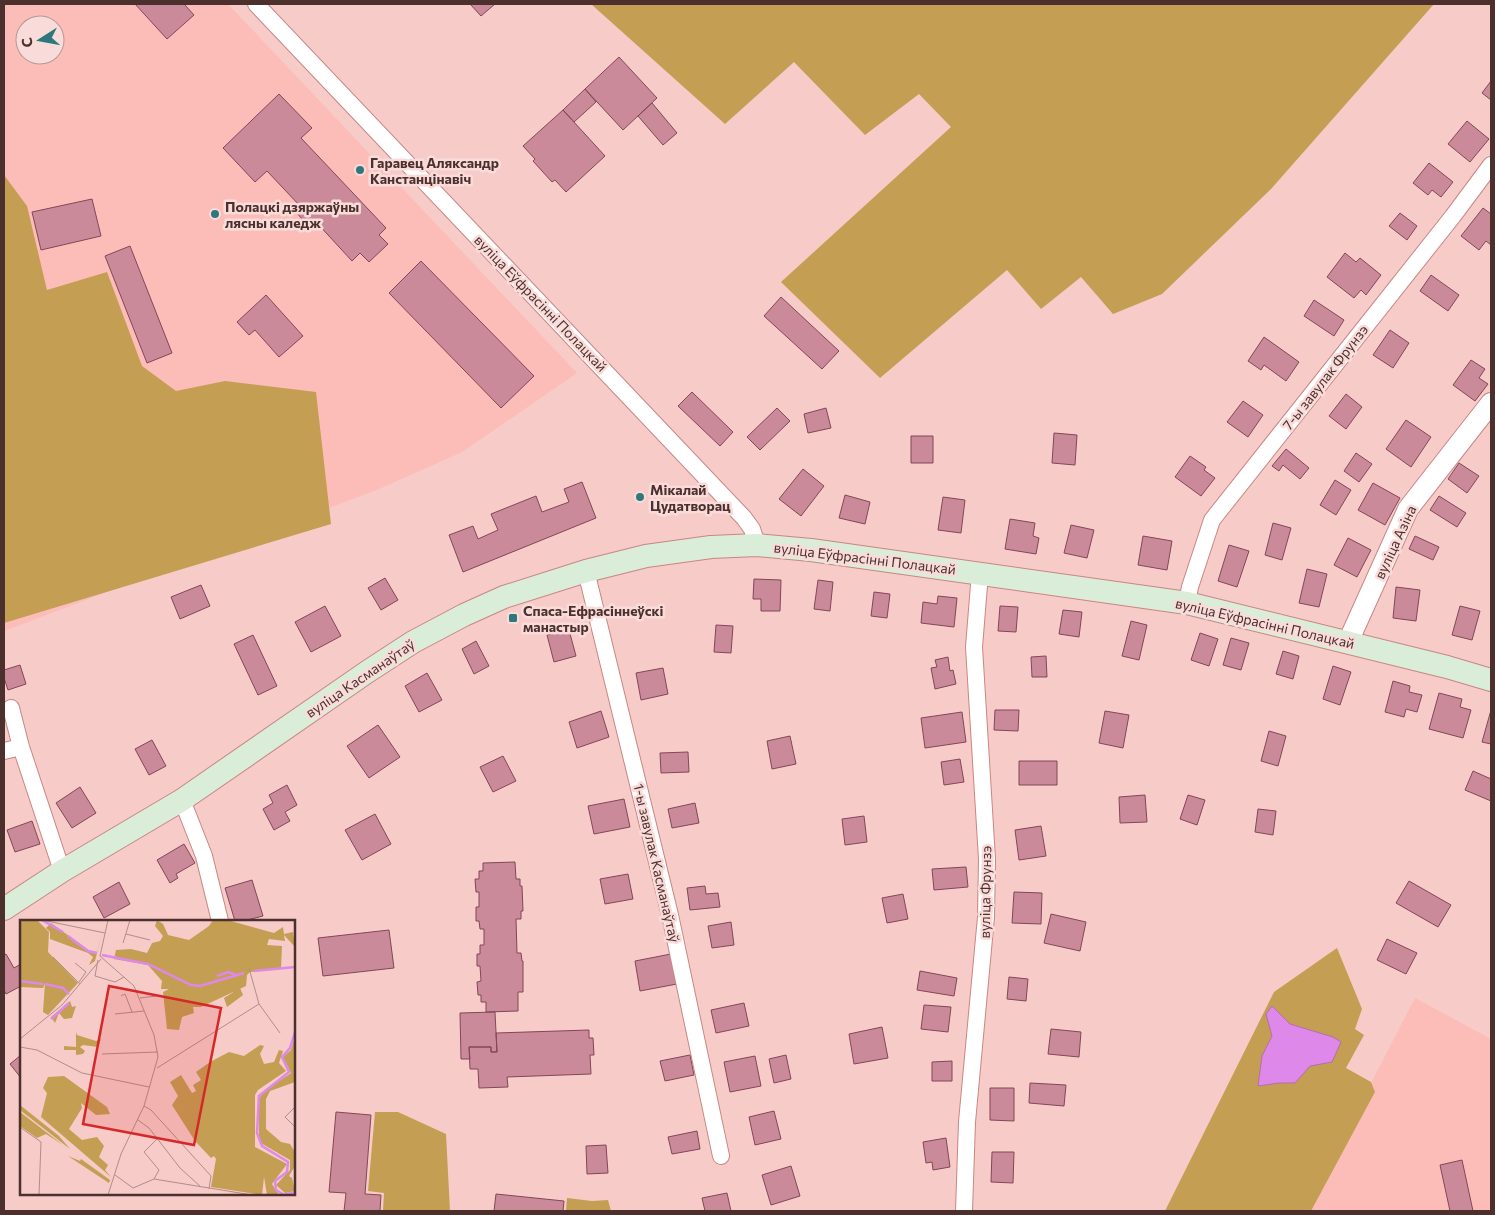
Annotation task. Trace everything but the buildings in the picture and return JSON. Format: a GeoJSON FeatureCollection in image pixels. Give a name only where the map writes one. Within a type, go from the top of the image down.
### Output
{"type":"FeatureCollection","features":[{"type":"Feature","properties":{"kind":"main road","name":"вуліца Касманаўтаў"},"geometry":{"type":"LineString","coordinates":[[4,909],[62,871],[182,800],[412,642],[464,615],[504,597],[586,571],[646,556],[710,547],[757,545]]}},
{"type":"Feature","properties":{"kind":"main road","name":"вуліца Еўфрасінні Полацкай"},"geometry":{"type":"LineString","coordinates":[[757,545],[811,550],[1187,603],[1447,667],[1491,680]]}},
{"type":"Feature","properties":{"kind":"street","name":"вуліца Еўфрасінні Полацкай"},"geometry":{"type":"LineString","coordinates":[[256,4],[744,518],[752,529],[757,545]]}},
{"type":"Feature","properties":{"kind":"street","name":"7-ы завулак Фрунзэ"},"geometry":{"type":"LineString","coordinates":[[1187,603],[1190,587],[1212,520],[1453,216],[1491,165]]}},
{"type":"Feature","properties":{"kind":"street","name":"вуліца Азіна"},"geometry":{"type":"LineString","coordinates":[[1348,642],[1408,509],[1491,403]]}},
{"type":"Feature","properties":{"kind":"street","name":"1-ы завулак Касманаўтаў"},"geometry":{"type":"LineString","coordinates":[[586,571],[670,915],[721,1156]]}},
{"type":"Feature","properties":{"kind":"street","name":"вуліца Фрунзэ"},"geometry":{"type":"LineString","coordinates":[[964,1211],[967,1122],[986,916],[987,859],[974,647],[980,573]]}},
{"type":"Feature","properties":{"kind":"street"},"geometry":{"type":"LineString","coordinates":[[11,708],[21,747],[62,871]]}},
{"type":"Feature","properties":{"kind":"street"},"geometry":{"type":"LineString","coordinates":[[4,751],[21,747]]}},
{"type":"Feature","properties":{"kind":"street"},"geometry":{"type":"LineString","coordinates":[[182,800],[204,856],[220,920]]}},
{"type":"Feature","properties":{"kind":"shaded area","name":"Полацкі дзяржаўны лясны каледж"},"geometry":{"type":"Polygon","coordinates":[[[4,4],[228,4],[577,373],[462,452],[379,489],[4,631],[4,4]]]}},
{"type":"Feature","properties":{"kind":"shaded area"},"geometry":{"type":"Polygon","coordinates":[[[591,4],[1434,4],[1271,189],[1162,294],[1113,314],[1081,277],[1041,309],[1007,270],[880,378],[781,282],[951,127],[919,94],[865,135],[794,62],[725,124],[591,4]]]}},
{"type":"Feature","properties":{"kind":"shaded area"},"geometry":{"type":"Polygon","coordinates":[[[4,175],[27,206],[47,290],[107,272],[142,366],[176,391],[225,381],[316,392],[331,524],[4,623],[4,175]]]}},
{"type":"Feature","properties":{"kind":"shaded area"},"geometry":{"type":"Polygon","coordinates":[[[1337,948],[1362,1009],[1355,1029],[1364,1035],[1346,1068],[1371,1082],[1375,1092],[1311,1211],[1165,1211],[1274,992],[1337,948]]]}},
{"type":"Feature","properties":{"kind":"shaded area"},"geometry":{"type":"Polygon","coordinates":[[[1415,998],[1491,1039],[1491,1211],[1305,1211],[1415,998]]]}},
{"type":"Feature","properties":{"kind":"shaded area"},"geometry":{"type":"Polygon","coordinates":[[[1272,1006],[1290,1024],[1333,1037],[1341,1042],[1332,1062],[1310,1066],[1295,1083],[1258,1086],[1262,1056],[1272,1036],[1266,1014],[1272,1006]]]}},
{"type":"Feature","properties":{"kind":"shaded area"},"geometry":{"type":"Polygon","coordinates":[[[375,1112],[398,1112],[446,1134],[450,1211],[383,1211],[384,1193],[368,1191],[375,1112]]]}},
{"type":"Feature","properties":{"kind":"shaded area"},"geometry":{"type":"Polygon","coordinates":[[[567,1198],[592,1201],[608,1200],[611,1211],[566,1211],[567,1198]]]}},
{"type":"Feature","properties":{"kind":"place","name":"Гаравец Аляксандр Канстанцінавіч"},"geometry":{"type":"Point","coordinates":[360,170]}},
{"type":"Feature","properties":{"kind":"place","name":"Полацкі дзяржаўны лясны каледж"},"geometry":{"type":"Point","coordinates":[215,214]}},
{"type":"Feature","properties":{"kind":"place","name":"Мікалай Цудатворац"},"geometry":{"type":"Point","coordinates":[640,497]}},
{"type":"Feature","properties":{"kind":"place","name":"Спаса-Ефрасіннеўскі манастыр"},"geometry":{"type":"Point","coordinates":[513,618]}}]}
